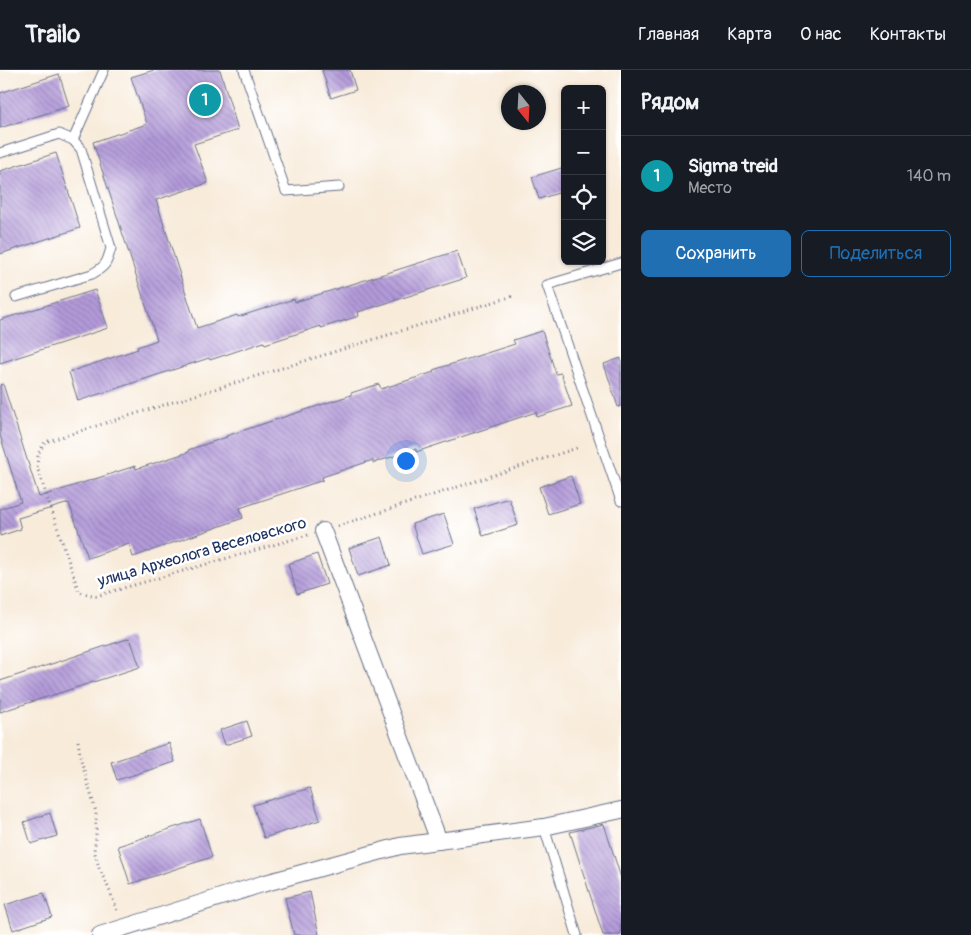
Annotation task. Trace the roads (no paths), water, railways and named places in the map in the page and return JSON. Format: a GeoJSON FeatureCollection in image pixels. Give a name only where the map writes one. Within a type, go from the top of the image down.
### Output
{"type":"FeatureCollection","features":[{"type":"Feature","properties":{"kind":"street"},"geometry":{"type":"LineString","coordinates":[[323,531],[439,841]]}},
{"type":"Feature","properties":{"kind":"street"},"geometry":{"type":"LineString","coordinates":[[100,935],[281,878],[400,846],[544,827],[621,810]]}},
{"type":"Feature","properties":{"kind":"lane"},"geometry":{"type":"LineString","coordinates":[[74,140],[104,70]]}},
{"type":"Feature","properties":{"kind":"lane"},"geometry":{"type":"LineString","coordinates":[[244,70],[286,191],[339,187]]}},
{"type":"Feature","properties":{"kind":"lane"},"geometry":{"type":"LineString","coordinates":[[0,154],[60,134],[74,140],[81,149],[111,248],[108,260],[103,268],[92,274],[16,297]]}},
{"type":"Feature","properties":{"kind":"lane"},"geometry":{"type":"LineString","coordinates":[[621,263],[547,285],[621,502]]}},
{"type":"Feature","properties":{"kind":"lane"},"geometry":{"type":"LineString","coordinates":[[544,827],[577,935]]}},
{"type":"Feature","properties":{"kind":"place","name":"Sigma treid"},"geometry":{"type":"Point","coordinates":[205,100]}}]}
